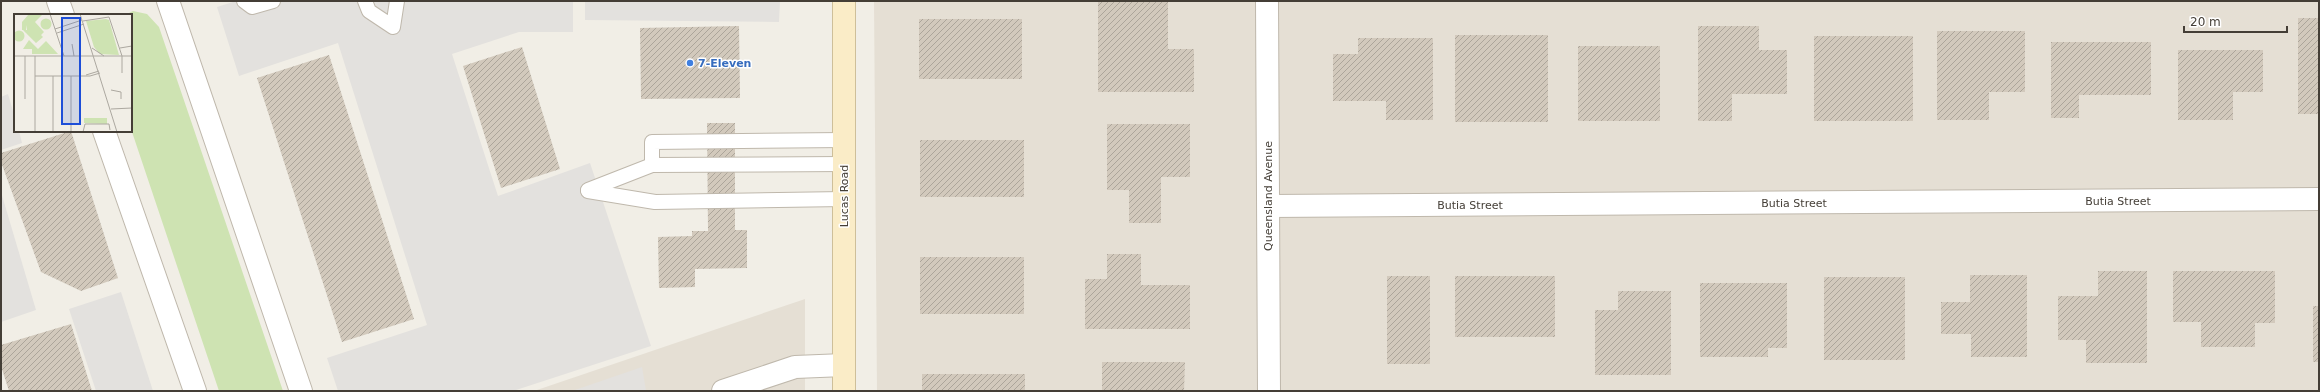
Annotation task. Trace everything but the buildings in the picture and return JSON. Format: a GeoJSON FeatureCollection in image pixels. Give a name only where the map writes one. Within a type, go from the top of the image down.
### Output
{"type":"FeatureCollection","features":[{"type":"Feature","properties":{"kind":"street"},"geometry":{"type":"LineString","coordinates":[[58,1],[63,14]]}},
{"type":"Feature","properties":{"kind":"street"},"geometry":{"type":"LineString","coordinates":[[168,1],[300,391]]}},
{"type":"Feature","properties":{"kind":"street","name":"Lucas Road"},"geometry":{"type":"LineString","coordinates":[[844,1],[844,391]]}},
{"type":"Feature","properties":{"kind":"street","name":"Queensland Avenue"},"geometry":{"type":"LineString","coordinates":[[1267,1],[1269,391]]}},
{"type":"Feature","properties":{"kind":"street"},"geometry":{"type":"LineString","coordinates":[[104,132],[195,391]]}},
{"type":"Feature","properties":{"kind":"street","name":"Butia Street"},"geometry":{"type":"LineString","coordinates":[[1269,206],[2319,199]]}},
{"type":"Feature","properties":{"kind":"street"},"geometry":{"type":"LineString","coordinates":[[723,391],[795,367],[844,365]]}},
{"type":"Feature","properties":{"kind":"lane"},"geometry":{"type":"LineString","coordinates":[[244,1],[246,4],[252,6],[273,1]]}},
{"type":"Feature","properties":{"kind":"lane"},"geometry":{"type":"LineString","coordinates":[[366,1],[369,11],[393,27],[397,1]]}},
{"type":"Feature","properties":{"kind":"lane"},"geometry":{"type":"LineString","coordinates":[[652,165],[652,142],[844,140]]}},
{"type":"Feature","properties":{"kind":"lane"},"geometry":{"type":"LineString","coordinates":[[844,164],[652,165],[588,190],[655,202],[844,199]]}},
{"type":"Feature","properties":{"kind":"shaded area"},"geometry":{"type":"Polygon","coordinates":[[[236,1],[573,1],[573,32],[519,32],[452,54],[498,196],[590,163],[651,346],[513,391],[338,391],[327,358],[427,325],[338,43],[239,76],[217,7],[236,1]]]}},
{"type":"Feature","properties":{"kind":"shaded area"},"geometry":{"type":"Polygon","coordinates":[[[585,1],[780,1],[779,22],[585,20],[585,1]]]}},
{"type":"Feature","properties":{"kind":"shaded area"},"geometry":{"type":"Polygon","coordinates":[[[874,1],[2319,1],[2319,391],[877,391],[874,1]]]}},
{"type":"Feature","properties":{"kind":"shaded area"},"geometry":{"type":"Polygon","coordinates":[[[8,94],[14,115],[14,132],[19,132],[22,143],[1,150],[1,97],[8,94]]]}},
{"type":"Feature","properties":{"kind":"shaded area"},"geometry":{"type":"Polygon","coordinates":[[[1,192],[36,310],[1,322],[1,192]]]}},
{"type":"Feature","properties":{"kind":"shaded area"},"geometry":{"type":"Polygon","coordinates":[[[121,292],[153,391],[96,391],[69,309],[121,292]]]}},
{"type":"Feature","properties":{"kind":"shaded area"},"geometry":{"type":"Polygon","coordinates":[[[805,299],[805,391],[534,391],[805,299]]]}},
{"type":"Feature","properties":{"kind":"shaded area"},"geometry":{"type":"Polygon","coordinates":[[[642,367],[646,391],[572,391],[642,367]]]}},
{"type":"Feature","properties":{"kind":"green space"},"geometry":{"type":"Polygon","coordinates":[[[133,11],[147,14],[159,27],[283,391],[219,391],[132,132],[132,14],[127,14],[133,11]]]}},
{"type":"Feature","properties":{"kind":"place","name":"7-Eleven"},"geometry":{"type":"Point","coordinates":[690,63]}}]}
